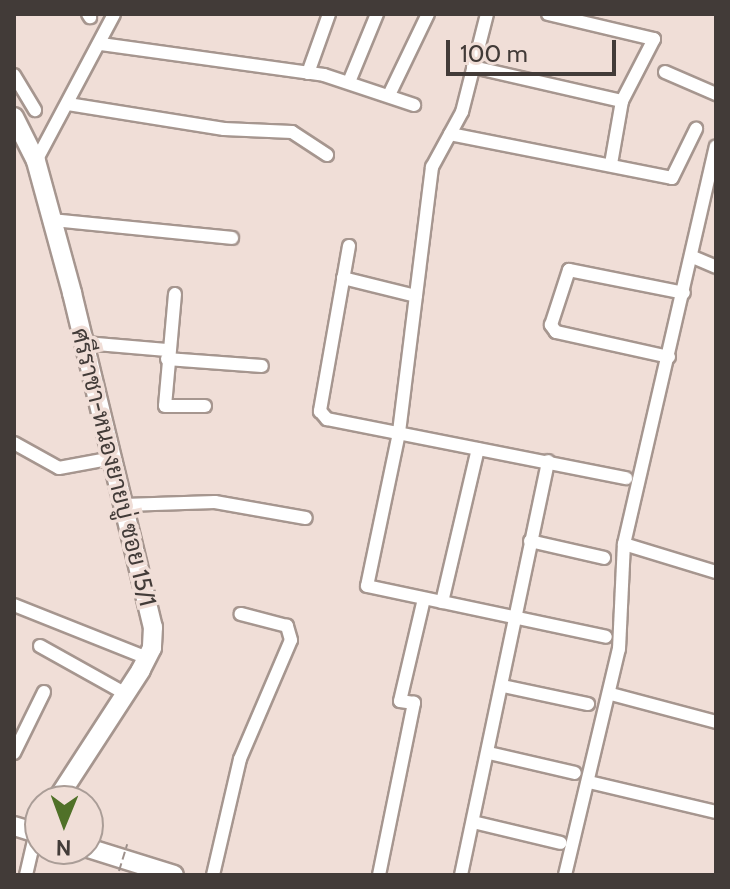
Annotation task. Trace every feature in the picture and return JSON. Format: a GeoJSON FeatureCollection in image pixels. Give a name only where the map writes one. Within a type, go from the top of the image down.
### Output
{"type":"FeatureCollection","features":[{"type":"Feature","properties":{"kind":"street"},"geometry":{"type":"LineString","coordinates":[[36,161],[101,44],[114,14]]}},
{"type":"Feature","properties":{"kind":"street"},"geometry":{"type":"LineString","coordinates":[[308,73],[329,14]]}},
{"type":"Feature","properties":{"kind":"street"},"geometry":{"type":"LineString","coordinates":[[349,82],[377,14]]}},
{"type":"Feature","properties":{"kind":"street"},"geometry":{"type":"LineString","coordinates":[[389,95],[428,14]]}},
{"type":"Feature","properties":{"kind":"street"},"geometry":{"type":"LineString","coordinates":[[487,14],[450,134],[432,167],[399,433],[367,586],[606,637]]}},
{"type":"Feature","properties":{"kind":"street"},"geometry":{"type":"LineString","coordinates":[[548,14],[654,39],[622,101],[611,164]]}},
{"type":"Feature","properties":{"kind":"street"},"geometry":{"type":"LineString","coordinates":[[101,44],[308,73],[349,82],[414,105]]}},
{"type":"Feature","properties":{"kind":"street"},"geometry":{"type":"LineString","coordinates":[[473,67],[622,101]]}},
{"type":"Feature","properties":{"kind":"street"},"geometry":{"type":"LineString","coordinates":[[665,72],[716,94]]}},
{"type":"Feature","properties":{"kind":"street"},"geometry":{"type":"LineString","coordinates":[[14,75],[35,110]]}},
{"type":"Feature","properties":{"kind":"street"},"geometry":{"type":"LineString","coordinates":[[68,104],[224,129],[292,132],[327,155]]}},
{"type":"Feature","properties":{"kind":"street","name":"ศรีราชา-หนองยายบู่ ซอย 15/1"},"geometry":{"type":"LineString","coordinates":[[16,124],[36,161],[85,343],[153,627],[147,658],[66,785]]}},
{"type":"Feature","properties":{"kind":"street"},"geometry":{"type":"LineString","coordinates":[[450,134],[672,178],[696,129]]}},
{"type":"Feature","properties":{"kind":"street"},"geometry":{"type":"LineString","coordinates":[[565,875],[611,694],[619,649],[624,544],[693,257],[716,146]]}},
{"type":"Feature","properties":{"kind":"street"},"geometry":{"type":"LineString","coordinates":[[52,220],[232,238]]}},
{"type":"Feature","properties":{"kind":"street"},"geometry":{"type":"LineString","coordinates":[[349,246],[320,411],[327,419],[626,478]]}},
{"type":"Feature","properties":{"kind":"street"},"geometry":{"type":"LineString","coordinates":[[693,257],[716,267]]}},
{"type":"Feature","properties":{"kind":"street"},"geometry":{"type":"LineString","coordinates":[[669,357],[556,332],[551,325],[569,270],[684,293]]}},
{"type":"Feature","properties":{"kind":"street"},"geometry":{"type":"LineString","coordinates":[[343,278],[416,296]]}},
{"type":"Feature","properties":{"kind":"street"},"geometry":{"type":"LineString","coordinates":[[175,294],[167,355],[165,406],[205,406]]}},
{"type":"Feature","properties":{"kind":"street"},"geometry":{"type":"LineString","coordinates":[[85,343],[262,366]]}},
{"type":"Feature","properties":{"kind":"street"},"geometry":{"type":"LineString","coordinates":[[14,443],[59,468],[113,458]]}},
{"type":"Feature","properties":{"kind":"street"},"geometry":{"type":"LineString","coordinates":[[442,602],[478,449]]}},
{"type":"Feature","properties":{"kind":"street"},"geometry":{"type":"LineString","coordinates":[[461,875],[503,686],[513,615],[548,461]]}},
{"type":"Feature","properties":{"kind":"street"},"geometry":{"type":"LineString","coordinates":[[124,505],[215,502],[306,518]]}},
{"type":"Feature","properties":{"kind":"street"},"geometry":{"type":"LineString","coordinates":[[530,541],[604,558]]}},
{"type":"Feature","properties":{"kind":"street"},"geometry":{"type":"LineString","coordinates":[[624,544],[716,572]]}},
{"type":"Feature","properties":{"kind":"street"},"geometry":{"type":"LineString","coordinates":[[379,875],[414,703],[400,701],[424,599]]}},
{"type":"Feature","properties":{"kind":"street"},"geometry":{"type":"LineString","coordinates":[[14,605],[147,658]]}},
{"type":"Feature","properties":{"kind":"street"},"geometry":{"type":"LineString","coordinates":[[213,875],[240,759],[291,640],[287,626],[241,614]]}},
{"type":"Feature","properties":{"kind":"street"},"geometry":{"type":"LineString","coordinates":[[40,646],[126,694]]}},
{"type":"Feature","properties":{"kind":"street"},"geometry":{"type":"LineString","coordinates":[[503,686],[588,704]]}},
{"type":"Feature","properties":{"kind":"street"},"geometry":{"type":"LineString","coordinates":[[14,753],[44,692]]}},
{"type":"Feature","properties":{"kind":"street"},"geometry":{"type":"LineString","coordinates":[[611,694],[716,722]]}},
{"type":"Feature","properties":{"kind":"street"},"geometry":{"type":"LineString","coordinates":[[489,753],[575,773]]}},
{"type":"Feature","properties":{"kind":"street"},"geometry":{"type":"LineString","coordinates":[[589,782],[716,812]]}},
{"type":"Feature","properties":{"kind":"street"},"geometry":{"type":"LineString","coordinates":[[473,822],[561,843]]}},
{"type":"Feature","properties":{"kind":"street"},"geometry":{"type":"LineString","coordinates":[[104,853],[174,875]]}},
{"type":"Feature","properties":{"kind":"path"},"geometry":{"type":"LineString","coordinates":[[119,871],[127,844]]}}]}
